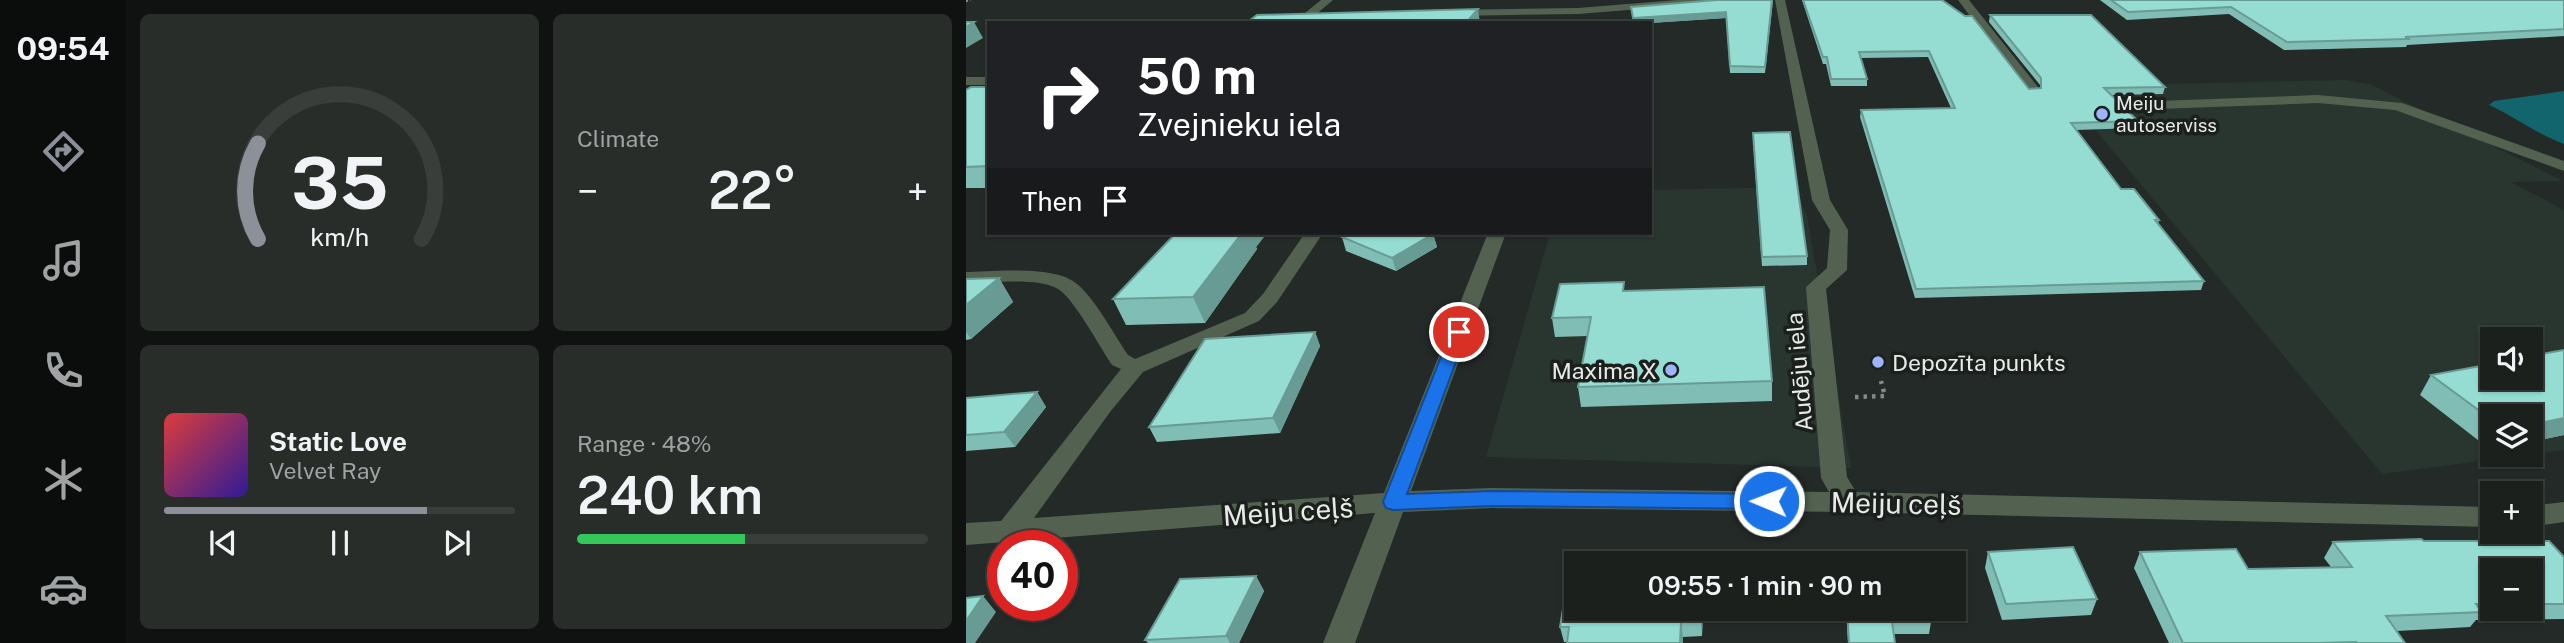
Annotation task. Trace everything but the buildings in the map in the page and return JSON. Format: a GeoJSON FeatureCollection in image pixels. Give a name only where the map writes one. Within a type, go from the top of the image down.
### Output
{"type":"FeatureCollection","features":[{"type":"Feature","properties":{"kind":"street"},"geometry":{"type":"LineString","coordinates":[[1328,0],[1303,17],[1331,15]]}},
{"type":"Feature","properties":{"kind":"street"},"geometry":{"type":"LineString","coordinates":[[1479,13],[1489,0]]}},
{"type":"Feature","properties":{"kind":"street"},"geometry":{"type":"LineString","coordinates":[[1443,13],[1479,13],[1531,6],[1717,0]]}},
{"type":"Feature","properties":{"kind":"street","name":"Audēju iela"},"geometry":{"type":"LineString","coordinates":[[1780,0],[1821,200],[1839,230],[1837,270],[1816,287],[1834,478],[1848,502]]}},
{"type":"Feature","properties":{"kind":"street"},"geometry":{"type":"LineString","coordinates":[[1963,0],[2033,90]]}},
{"type":"Feature","properties":{"kind":"street"},"geometry":{"type":"LineString","coordinates":[[966,81],[987,83]]}},
{"type":"Feature","properties":{"kind":"street"},"geometry":{"type":"LineString","coordinates":[[967,98],[987,84]]}},
{"type":"Feature","properties":{"kind":"street"},"geometry":{"type":"LineString","coordinates":[[2158,105],[2318,99],[2397,106],[2564,166]]}},
{"type":"Feature","properties":{"kind":"street"},"geometry":{"type":"LineString","coordinates":[[1009,530],[1045,485],[1104,401],[1135,367],[1252,317],[1270,298],[1313,235]]}},
{"type":"Feature","properties":{"kind":"street"},"geometry":{"type":"LineString","coordinates":[[1339,643],[1496,235]]}},
{"type":"Feature","properties":{"kind":"street"},"geometry":{"type":"LineString","coordinates":[[966,278],[1021,275],[1065,284],[1077,296],[1120,360],[1135,367]]}},
{"type":"Feature","properties":{"kind":"street","name":"Meiju ceļš"},"geometry":{"type":"LineString","coordinates":[[1009,530],[1393,502],[1492,498],[1848,502],[2480,517]]}},
{"type":"Feature","properties":{"kind":"street"},"geometry":{"type":"LineString","coordinates":[[2543,515],[2564,512]]}},
{"type":"Feature","properties":{"kind":"street","name":"Meiju ceļš"},"geometry":{"type":"LineString","coordinates":[[966,534],[987,532]]}},
{"type":"Feature","properties":{"kind":"path"},"geometry":{"type":"LineString","coordinates":[[966,1],[971,0]]}},
{"type":"Feature","properties":{"kind":"path"},"geometry":{"type":"LineString","coordinates":[[1826,398],[1885,396],[1881,382]]}},
{"type":"Feature","properties":{"kind":"shaded area"},"geometry":{"type":"Polygon","coordinates":[[[2344,80],[2370,84],[2563,181],[2511,182],[2564,210],[2564,450],[2543,453],[2543,404],[2480,404],[2480,461],[2382,474],[2059,86],[2344,80]]]}},
{"type":"Feature","properties":{"kind":"shaded area"},"geometry":{"type":"Polygon","coordinates":[[[1796,187],[1807,216],[1851,468],[1486,457],[1549,235],[1652,235],[1652,190],[1796,187]]]}},
{"type":"Feature","properties":{"kind":"water"},"geometry":{"type":"Polygon","coordinates":[[[2564,91],[2564,144],[2489,105],[2494,101],[2564,91]]]}},
{"type":"Feature","properties":{"kind":"place","name":"Meiju autoserviss"},"geometry":{"type":"Point","coordinates":[2102,114]}},
{"type":"Feature","properties":{"kind":"place","name":"Depozīta punkts"},"geometry":{"type":"Point","coordinates":[1878,362]}},
{"type":"Feature","properties":{"kind":"place","name":"Maxima X"},"geometry":{"type":"Point","coordinates":[1671,370]}},
{"type":"Feature","properties":{"kind":"route"},"geometry":{"type":"LineString","coordinates":[[1459,332],[1393,502],[1492,498],[1769,501]]}}]}
